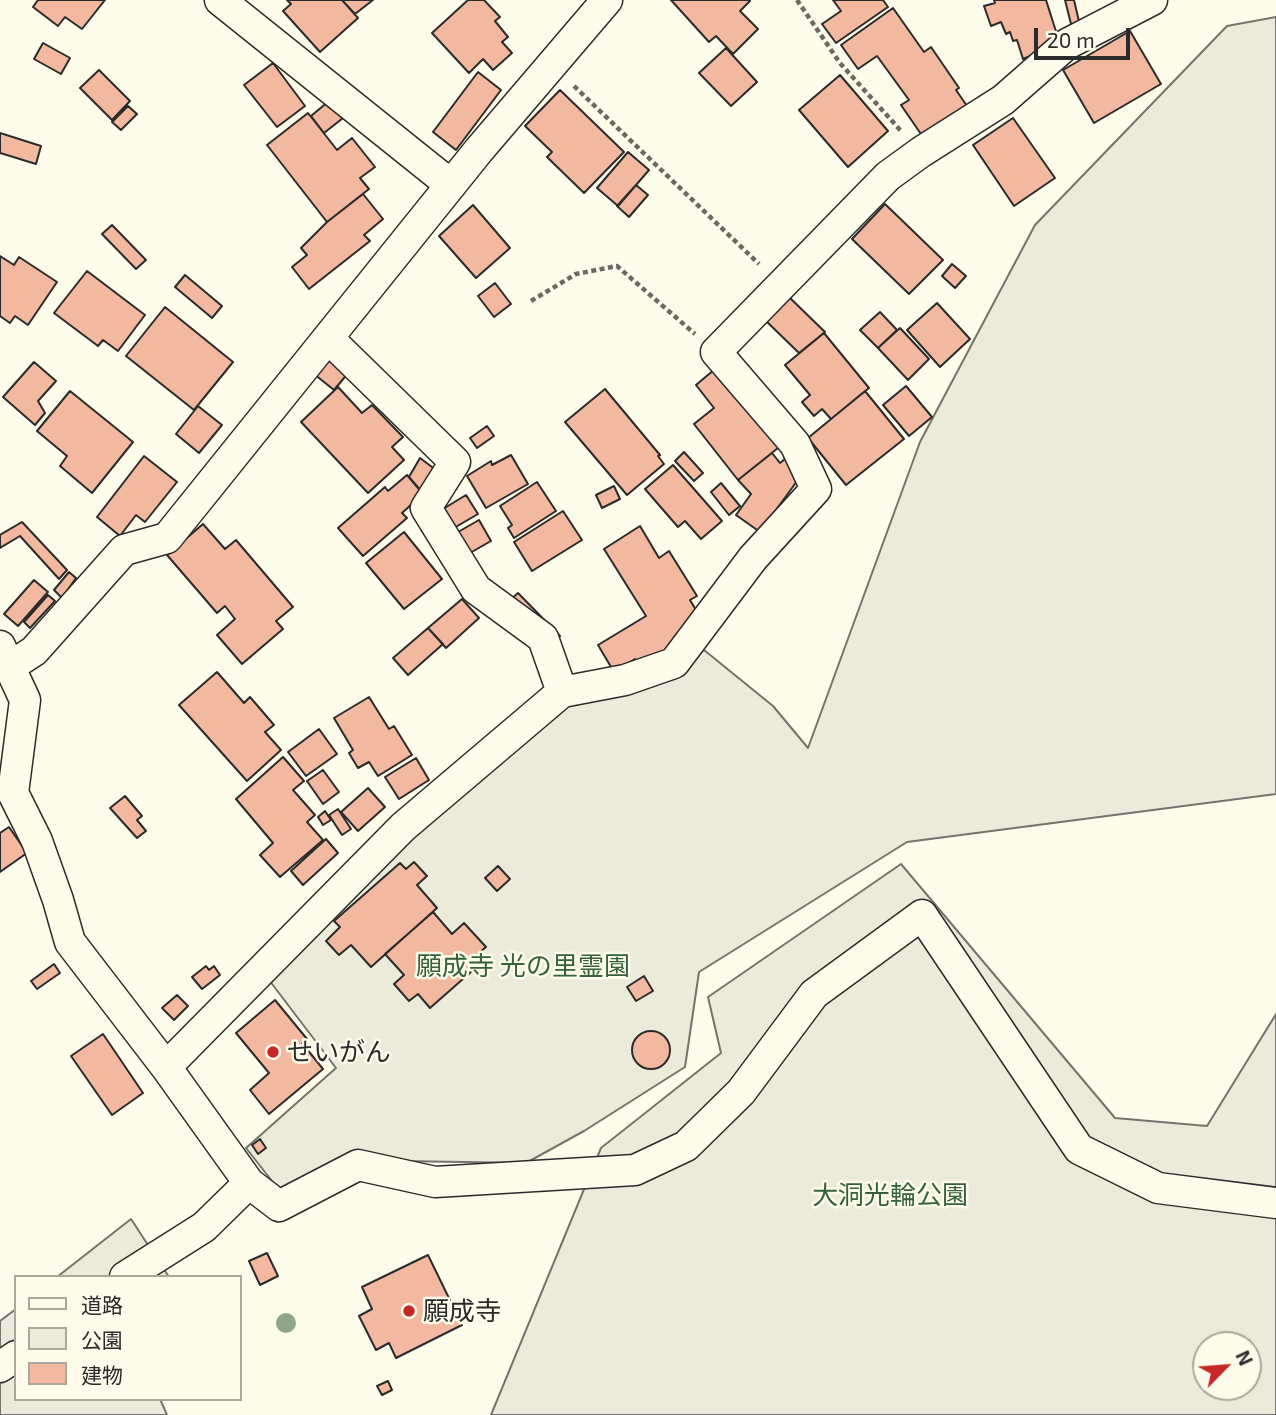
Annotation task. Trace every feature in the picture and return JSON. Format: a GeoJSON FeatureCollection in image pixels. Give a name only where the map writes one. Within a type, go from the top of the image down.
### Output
{"type":"FeatureCollection","features":[{"type":"Feature","properties":{"kind":"street"},"geometry":{"type":"LineString","coordinates":[[220,0],[451,185]]}},
{"type":"Feature","properties":{"kind":"street"},"geometry":{"type":"LineString","coordinates":[[607,0],[451,185],[167,538],[124,550],[34,652],[5,656],[25,700],[12,793],[37,841],[70,942],[166,1067],[248,1183],[279,1206],[358,1165],[435,1181],[635,1170],[686,1146],[741,1092],[814,994],[922,915],[1079,1149],[1158,1188],[1276,1203]]}},
{"type":"Feature","properties":{"kind":"street"},"geometry":{"type":"LineString","coordinates":[[166,1067],[403,827],[562,692],[625,680],[674,663],[753,558],[816,489],[794,444],[716,352],[888,176],[920,152],[1003,100],[1067,44],[1152,0]]}},
{"type":"Feature","properties":{"kind":"street"},"geometry":{"type":"LineString","coordinates":[[328,338],[455,462],[426,508],[476,589],[543,638],[562,692]]}},
{"type":"Feature","properties":{"kind":"street"},"geometry":{"type":"LineString","coordinates":[[128,1275],[204,1227],[248,1183]]}},
{"type":"Feature","properties":{"kind":"path"},"geometry":{"type":"LineString","coordinates":[[797,0],[841,63],[920,152]]}},
{"type":"Feature","properties":{"kind":"path"},"geometry":{"type":"LineString","coordinates":[[552,65],[782,286]]}},
{"type":"Feature","properties":{"kind":"path"},"geometry":{"type":"LineString","coordinates":[[531,301],[576,274],[617,266],[716,352]]}},
{"type":"Feature","properties":{"kind":"green space","name":"願成寺 光の里霊園"},"geometry":{"type":"Polygon","coordinates":[[[1276,17],[1276,794],[907,842],[699,972],[685,1067],[584,1131],[526,1163],[400,1161],[283,1195],[246,1148],[336,1068],[266,976],[399,847],[566,703],[658,683],[704,650],[773,706],[808,748],[920,442],[1035,225],[1227,26],[1276,17]]]}},
{"type":"Feature","properties":{"kind":"green space","name":"大洞光輪公園"},"geometry":{"type":"Polygon","coordinates":[[[901,864],[1115,1118],[1207,1126],[1276,1014],[1276,1415],[491,1415],[601,1148],[721,1053],[708,997],[901,864]]]}},
{"type":"Feature","properties":{"kind":"green space"},"geometry":{"type":"Polygon","coordinates":[[[131,1219],[168,1275],[60,1275],[131,1219]]]}},
{"type":"Feature","properties":{"kind":"green space"},"geometry":{"type":"Polygon","coordinates":[[[14,1310],[14,1401],[161,1401],[167,1415],[0,1415],[0,1321],[14,1310]]]}},
{"type":"Feature","properties":{"kind":"building"},"geometry":{"type":"Polygon","coordinates":[[[38,0],[105,0],[82,29],[65,17],[58,26],[33,7],[38,0]]]}},
{"type":"Feature","properties":{"kind":"building"},"geometry":{"type":"Polygon","coordinates":[[[287,0],[342,0],[358,18],[320,52],[283,11],[291,4],[287,0]]]}},
{"type":"Feature","properties":{"kind":"building"},"geometry":{"type":"Polygon","coordinates":[[[342,0],[373,0],[355,14],[342,0]]]}},
{"type":"Feature","properties":{"kind":"building"},"geometry":{"type":"Polygon","coordinates":[[[468,0],[484,0],[500,17],[495,21],[508,37],[502,42],[512,53],[493,70],[483,59],[469,73],[432,33],[468,0]]]}},
{"type":"Feature","properties":{"kind":"building"},"geometry":{"type":"Polygon","coordinates":[[[671,0],[749,0],[740,11],[758,29],[733,54],[716,36],[709,42],[671,0]]]}},
{"type":"Feature","properties":{"kind":"building"},"geometry":{"type":"Polygon","coordinates":[[[833,0],[883,0],[888,7],[836,43],[822,24],[841,11],[833,0]]]}},
{"type":"Feature","properties":{"kind":"building"},"geometry":{"type":"Polygon","coordinates":[[[994,0],[1046,0],[1060,44],[1023,59],[1017,40],[1013,41],[1010,32],[1006,34],[1001,22],[991,26],[984,6],[995,3],[994,0]]]}},
{"type":"Feature","properties":{"kind":"building"},"geometry":{"type":"Polygon","coordinates":[[[1065,0],[1074,0],[1081,30],[1073,32],[1065,0]]]}},
{"type":"Feature","properties":{"kind":"building"},"geometry":{"type":"Polygon","coordinates":[[[893,8],[924,52],[931,47],[959,88],[956,90],[967,106],[923,137],[901,105],[909,100],[877,56],[858,69],[841,45],[893,8]]]}},
{"type":"Feature","properties":{"kind":"building"},"geometry":{"type":"Polygon","coordinates":[[[1130,31],[1161,84],[1094,123],[1063,70],[1130,31]]]}},
{"type":"Feature","properties":{"kind":"building"},"geometry":{"type":"Polygon","coordinates":[[[43,43],[70,58],[61,74],[34,59],[43,43]]]}},
{"type":"Feature","properties":{"kind":"building"},"geometry":{"type":"Polygon","coordinates":[[[726,48],[757,82],[731,106],[699,73],[726,48]]]}},
{"type":"Feature","properties":{"kind":"building"},"geometry":{"type":"Polygon","coordinates":[[[273,63],[305,106],[277,127],[244,85],[273,63]]]}},
{"type":"Feature","properties":{"kind":"building"},"geometry":{"type":"Polygon","coordinates":[[[99,70],[130,101],[112,120],[80,88],[99,70]]]}},
{"type":"Feature","properties":{"kind":"building"},"geometry":{"type":"Polygon","coordinates":[[[478,72],[501,90],[456,150],[433,132],[478,72]]]}},
{"type":"Feature","properties":{"kind":"building"},"geometry":{"type":"Polygon","coordinates":[[[840,75],[888,131],[848,167],[799,110],[840,75]]]}},
{"type":"Feature","properties":{"kind":"building"},"geometry":{"type":"Polygon","coordinates":[[[560,90],[624,152],[584,193],[547,157],[552,152],[525,126],[560,90]]]}},
{"type":"Feature","properties":{"kind":"building"},"geometry":{"type":"Polygon","coordinates":[[[329,101],[343,118],[324,133],[311,116],[329,101]]]}},
{"type":"Feature","properties":{"kind":"building"},"geometry":{"type":"Polygon","coordinates":[[[128,106],[137,114],[121,130],[112,122],[128,106]]]}},
{"type":"Feature","properties":{"kind":"building"},"geometry":{"type":"Polygon","coordinates":[[[308,113],[337,150],[352,138],[375,167],[360,178],[369,189],[327,222],[267,145],[308,113]]]}},
{"type":"Feature","properties":{"kind":"building"},"geometry":{"type":"Polygon","coordinates":[[[1013,118],[1055,178],[1014,206],[973,145],[1013,118]]]}},
{"type":"Feature","properties":{"kind":"building"},"geometry":{"type":"Polygon","coordinates":[[[0,133],[41,146],[36,164],[0,153],[0,133]]]}},
{"type":"Feature","properties":{"kind":"building"},"geometry":{"type":"Polygon","coordinates":[[[628,152],[649,170],[618,206],[597,188],[628,152]]]}},
{"type":"Feature","properties":{"kind":"building"},"geometry":{"type":"Polygon","coordinates":[[[636,185],[648,195],[629,217],[617,206],[636,185]]]}},
{"type":"Feature","properties":{"kind":"building"},"geometry":{"type":"Polygon","coordinates":[[[363,194],[383,219],[364,235],[370,241],[309,289],[292,267],[307,255],[301,248],[327,222],[363,194]]]}},
{"type":"Feature","properties":{"kind":"building"},"geometry":{"type":"Polygon","coordinates":[[[885,204],[943,260],[909,294],[852,239],[885,204]]]}},
{"type":"Feature","properties":{"kind":"building"},"geometry":{"type":"Polygon","coordinates":[[[473,205],[510,248],[476,278],[439,236],[473,205]]]}},
{"type":"Feature","properties":{"kind":"building"},"geometry":{"type":"Polygon","coordinates":[[[112,225],[146,260],[136,269],[102,234],[112,225]]]}},
{"type":"Feature","properties":{"kind":"building"},"geometry":{"type":"Polygon","coordinates":[[[0,256],[14,265],[19,257],[57,282],[28,325],[15,316],[10,323],[0,316],[0,256]]]}},
{"type":"Feature","properties":{"kind":"building"},"geometry":{"type":"Polygon","coordinates":[[[952,264],[966,276],[955,288],[942,276],[952,264]]]}},
{"type":"Feature","properties":{"kind":"building"},"geometry":{"type":"Polygon","coordinates":[[[87,271],[145,315],[118,351],[103,340],[98,346],[54,313],[87,271]]]}},
{"type":"Feature","properties":{"kind":"building"},"geometry":{"type":"Polygon","coordinates":[[[185,275],[222,306],[212,318],[175,287],[185,275]]]}},
{"type":"Feature","properties":{"kind":"building"},"geometry":{"type":"Polygon","coordinates":[[[495,283],[511,304],[494,317],[478,296],[495,283]]]}},
{"type":"Feature","properties":{"kind":"building"},"geometry":{"type":"Polygon","coordinates":[[[788,296],[825,332],[799,353],[764,319],[788,296]]]}},
{"type":"Feature","properties":{"kind":"building"},"geometry":{"type":"Polygon","coordinates":[[[937,303],[970,339],[940,367],[907,330],[937,303]]]}},
{"type":"Feature","properties":{"kind":"building"},"geometry":{"type":"Polygon","coordinates":[[[165,307],[233,362],[194,410],[126,356],[165,307]]]}},
{"type":"Feature","properties":{"kind":"building"},"geometry":{"type":"Polygon","coordinates":[[[880,312],[897,330],[878,348],[860,330],[880,312]]]}},
{"type":"Feature","properties":{"kind":"building"},"geometry":{"type":"Polygon","coordinates":[[[900,328],[929,359],[908,380],[878,348],[900,328]]]}},
{"type":"Feature","properties":{"kind":"building"},"geometry":{"type":"Polygon","coordinates":[[[824,333],[869,388],[831,419],[822,409],[814,416],[802,402],[810,395],[785,365],[824,333]]]}},
{"type":"Feature","properties":{"kind":"building"},"geometry":{"type":"Polygon","coordinates":[[[325,352],[349,372],[334,390],[314,374],[325,352]]]}},
{"type":"Feature","properties":{"kind":"building"},"geometry":{"type":"Polygon","coordinates":[[[34,362],[56,381],[38,401],[45,413],[35,425],[3,397],[34,362]]]}},
{"type":"Feature","properties":{"kind":"building"},"geometry":{"type":"Polygon","coordinates":[[[715,369],[783,444],[738,480],[694,424],[714,408],[696,385],[715,369]]]}},
{"type":"Feature","properties":{"kind":"building"},"geometry":{"type":"Polygon","coordinates":[[[906,386],[932,417],[909,436],[883,405],[906,386]]]}},
{"type":"Feature","properties":{"kind":"building"},"geometry":{"type":"Polygon","coordinates":[[[338,387],[362,413],[372,405],[403,437],[392,447],[404,460],[368,493],[301,422],[338,387]]]}},
{"type":"Feature","properties":{"kind":"building"},"geometry":{"type":"Polygon","coordinates":[[[605,389],[660,455],[658,456],[664,464],[627,495],[565,422],[605,389]]]}},
{"type":"Feature","properties":{"kind":"building"},"geometry":{"type":"Polygon","coordinates":[[[70,391],[133,442],[92,493],[60,466],[67,456],[37,431],[70,391]]]}},
{"type":"Feature","properties":{"kind":"building"},"geometry":{"type":"Polygon","coordinates":[[[865,391],[904,439],[846,485],[808,438],[865,391]]]}},
{"type":"Feature","properties":{"kind":"building"},"geometry":{"type":"Polygon","coordinates":[[[198,406],[222,425],[199,453],[176,434],[198,406]]]}},
{"type":"Feature","properties":{"kind":"building"},"geometry":{"type":"Polygon","coordinates":[[[487,426],[494,436],[477,448],[470,438],[487,426]]]}},
{"type":"Feature","properties":{"kind":"building"},"geometry":{"type":"Polygon","coordinates":[[[684,452],[703,473],[694,481],[675,461],[684,452]]]}},
{"type":"Feature","properties":{"kind":"building"},"geometry":{"type":"Polygon","coordinates":[[[772,453],[780,463],[785,459],[800,477],[760,532],[736,515],[751,494],[738,480],[772,453]]]}},
{"type":"Feature","properties":{"kind":"building"},"geometry":{"type":"Polygon","coordinates":[[[511,455],[528,484],[486,508],[467,476],[491,461],[492,465],[511,455]]]}},
{"type":"Feature","properties":{"kind":"building"},"geometry":{"type":"Polygon","coordinates":[[[144,456],[177,482],[145,522],[136,515],[120,536],[97,517],[144,456]]]}},
{"type":"Feature","properties":{"kind":"building"},"geometry":{"type":"Polygon","coordinates":[[[420,458],[436,470],[422,492],[409,477],[420,458]]]}},
{"type":"Feature","properties":{"kind":"building"},"geometry":{"type":"Polygon","coordinates":[[[673,465],[722,521],[701,539],[685,521],[678,527],[645,489],[673,465]]]}},
{"type":"Feature","properties":{"kind":"building"},"geometry":{"type":"Polygon","coordinates":[[[407,475],[423,494],[402,513],[407,518],[363,556],[338,528],[385,487],[388,491],[407,475]]]}},
{"type":"Feature","properties":{"kind":"building"},"geometry":{"type":"Polygon","coordinates":[[[537,482],[556,511],[514,538],[508,528],[512,525],[500,506],[537,482]]]}},
{"type":"Feature","properties":{"kind":"building"},"geometry":{"type":"Polygon","coordinates":[[[721,483],[740,506],[729,515],[711,492],[721,483]]]}},
{"type":"Feature","properties":{"kind":"building"},"geometry":{"type":"Polygon","coordinates":[[[614,486],[620,499],[602,508],[596,495],[614,486]]]}},
{"type":"Feature","properties":{"kind":"building"},"geometry":{"type":"Polygon","coordinates":[[[466,495],[478,514],[454,528],[443,509],[466,495]]]}},
{"type":"Feature","properties":{"kind":"building"},"geometry":{"type":"Polygon","coordinates":[[[563,511],[582,540],[532,571],[514,542],[563,511]]]}},
{"type":"Feature","properties":{"kind":"building"},"geometry":{"type":"Polygon","coordinates":[[[479,520],[491,541],[470,553],[458,532],[479,520]]]}},
{"type":"Feature","properties":{"kind":"building"},"geometry":{"type":"Polygon","coordinates":[[[22,522],[67,570],[59,579],[20,536],[0,548],[0,535],[22,522]]]}},
{"type":"Feature","properties":{"kind":"building"},"geometry":{"type":"Polygon","coordinates":[[[203,524],[225,549],[236,540],[293,607],[276,621],[283,629],[242,664],[217,635],[235,619],[225,606],[217,613],[167,555],[203,524]]]}},
{"type":"Feature","properties":{"kind":"building"},"geometry":{"type":"Polygon","coordinates":[[[640,526],[659,558],[669,551],[697,596],[690,600],[702,620],[674,637],[678,644],[640,667],[635,659],[614,672],[598,645],[646,616],[604,549],[640,526]]]}},
{"type":"Feature","properties":{"kind":"building"},"geometry":{"type":"Polygon","coordinates":[[[404,532],[442,579],[404,609],[366,563],[404,532]]]}},
{"type":"Feature","properties":{"kind":"building"},"geometry":{"type":"Polygon","coordinates":[[[69,572],[76,578],[62,598],[54,590],[69,572]]]}},
{"type":"Feature","properties":{"kind":"building"},"geometry":{"type":"Polygon","coordinates":[[[34,580],[48,592],[18,626],[4,614],[34,580]]]}},
{"type":"Feature","properties":{"kind":"building"},"geometry":{"type":"Polygon","coordinates":[[[518,593],[560,636],[552,644],[509,601],[518,593]]]}},
{"type":"Feature","properties":{"kind":"building"},"geometry":{"type":"Polygon","coordinates":[[[48,595],[55,601],[30,628],[24,622],[48,595]]]}},
{"type":"Feature","properties":{"kind":"building"},"geometry":{"type":"Polygon","coordinates":[[[462,599],[479,618],[446,648],[428,628],[462,599]]]}},
{"type":"Feature","properties":{"kind":"building"},"geometry":{"type":"Polygon","coordinates":[[[428,628],[443,644],[408,675],[393,658],[428,628]]]}},
{"type":"Feature","properties":{"kind":"building"},"geometry":{"type":"Polygon","coordinates":[[[217,672],[244,703],[250,697],[274,725],[265,732],[281,750],[247,781],[179,705],[217,672]]]}},
{"type":"Feature","properties":{"kind":"building"},"geometry":{"type":"Polygon","coordinates":[[[369,697],[389,729],[394,726],[412,755],[378,776],[369,762],[358,768],[349,753],[353,750],[334,718],[369,697]]]}},
{"type":"Feature","properties":{"kind":"building"},"geometry":{"type":"Polygon","coordinates":[[[319,729],[337,754],[306,776],[288,752],[319,729]]]}},
{"type":"Feature","properties":{"kind":"building"},"geometry":{"type":"Polygon","coordinates":[[[283,757],[304,781],[293,790],[315,815],[307,822],[323,840],[280,877],[260,855],[273,843],[236,799],[283,757]]]}},
{"type":"Feature","properties":{"kind":"building"},"geometry":{"type":"Polygon","coordinates":[[[416,758],[429,780],[399,799],[385,777],[416,758]]]}},
{"type":"Feature","properties":{"kind":"building"},"geometry":{"type":"Polygon","coordinates":[[[323,770],[339,792],[323,804],[307,781],[323,770]]]}},
{"type":"Feature","properties":{"kind":"building"},"geometry":{"type":"Polygon","coordinates":[[[368,788],[385,807],[358,831],[341,812],[368,788]]]}},
{"type":"Feature","properties":{"kind":"building"},"geometry":{"type":"Polygon","coordinates":[[[125,796],[142,816],[137,820],[146,831],[137,838],[110,808],[125,796]]]}},
{"type":"Feature","properties":{"kind":"building"},"geometry":{"type":"Polygon","coordinates":[[[338,809],[351,829],[342,835],[329,815],[338,809]]]}},
{"type":"Feature","properties":{"kind":"building"},"geometry":{"type":"Polygon","coordinates":[[[325,811],[331,820],[323,825],[318,817],[325,811]]]}},
{"type":"Feature","properties":{"kind":"building"},"geometry":{"type":"Polygon","coordinates":[[[9,827],[27,853],[0,872],[0,833],[9,827]]]}},
{"type":"Feature","properties":{"kind":"building"},"geometry":{"type":"Polygon","coordinates":[[[326,839],[338,853],[303,885],[291,871],[326,839]]]}},
{"type":"Feature","properties":{"kind":"building"},"geometry":{"type":"Polygon","coordinates":[[[414,862],[427,876],[417,885],[437,908],[371,967],[351,945],[339,955],[326,941],[340,927],[334,921],[400,863],[406,869],[414,862]]]}},
{"type":"Feature","properties":{"kind":"building"},"geometry":{"type":"Polygon","coordinates":[[[498,866],[510,879],[497,891],[485,878],[498,866]]]}},
{"type":"Feature","properties":{"kind":"building"},"geometry":{"type":"Polygon","coordinates":[[[433,912],[452,934],[464,923],[486,947],[473,958],[480,964],[430,1008],[418,994],[409,1001],[394,984],[404,975],[385,954],[433,912]]]}},
{"type":"Feature","properties":{"kind":"building"},"geometry":{"type":"Polygon","coordinates":[[[54,964],[60,973],[37,989],[31,981],[54,964]]]}},
{"type":"Feature","properties":{"kind":"building"},"geometry":{"type":"Polygon","coordinates":[[[206,966],[209,970],[214,966],[220,975],[202,989],[192,977],[206,966]]]}},
{"type":"Feature","properties":{"kind":"building"},"geometry":{"type":"Polygon","coordinates":[[[644,976],[653,991],[636,1001],[627,987],[644,976]]]}},
{"type":"Feature","properties":{"kind":"building"},"geometry":{"type":"Polygon","coordinates":[[[177,995],[188,1006],[174,1020],[162,1008],[177,995]]]}},
{"type":"Feature","properties":{"kind":"building"},"geometry":{"type":"Polygon","coordinates":[[[275,1000],[307,1039],[302,1043],[323,1069],[269,1114],[250,1090],[269,1073],[236,1033],[275,1000]]]}},
{"type":"Feature","properties":{"kind":"building"},"geometry":{"type":"Polygon","coordinates":[[[651,1031],[664,1037],[670,1050],[664,1063],[651,1069],[638,1063],[632,1050],[638,1037],[651,1031]]]}},
{"type":"Feature","properties":{"kind":"building"},"geometry":{"type":"Polygon","coordinates":[[[103,1034],[143,1093],[112,1115],[71,1056],[103,1034]]]}},
{"type":"Feature","properties":{"kind":"building"},"geometry":{"type":"Polygon","coordinates":[[[260,1139],[266,1148],[258,1154],[252,1145],[260,1139]]]}},
{"type":"Feature","properties":{"kind":"building"},"geometry":{"type":"Polygon","coordinates":[[[267,1253],[278,1276],[260,1285],[249,1261],[267,1253]]]}},
{"type":"Feature","properties":{"kind":"building"},"geometry":{"type":"Polygon","coordinates":[[[428,1255],[462,1325],[396,1358],[389,1343],[376,1350],[359,1316],[372,1309],[362,1287],[428,1255]]]}},
{"type":"Feature","properties":{"kind":"building"},"geometry":{"type":"Polygon","coordinates":[[[388,1381],[392,1390],[382,1395],[377,1386],[388,1381]]]}},
{"type":"Feature","properties":{"kind":"place","name":"せいがん"},"geometry":{"type":"Point","coordinates":[273,1052]}},
{"type":"Feature","properties":{"kind":"place","name":"願成寺"},"geometry":{"type":"Point","coordinates":[409,1311]}}]}
